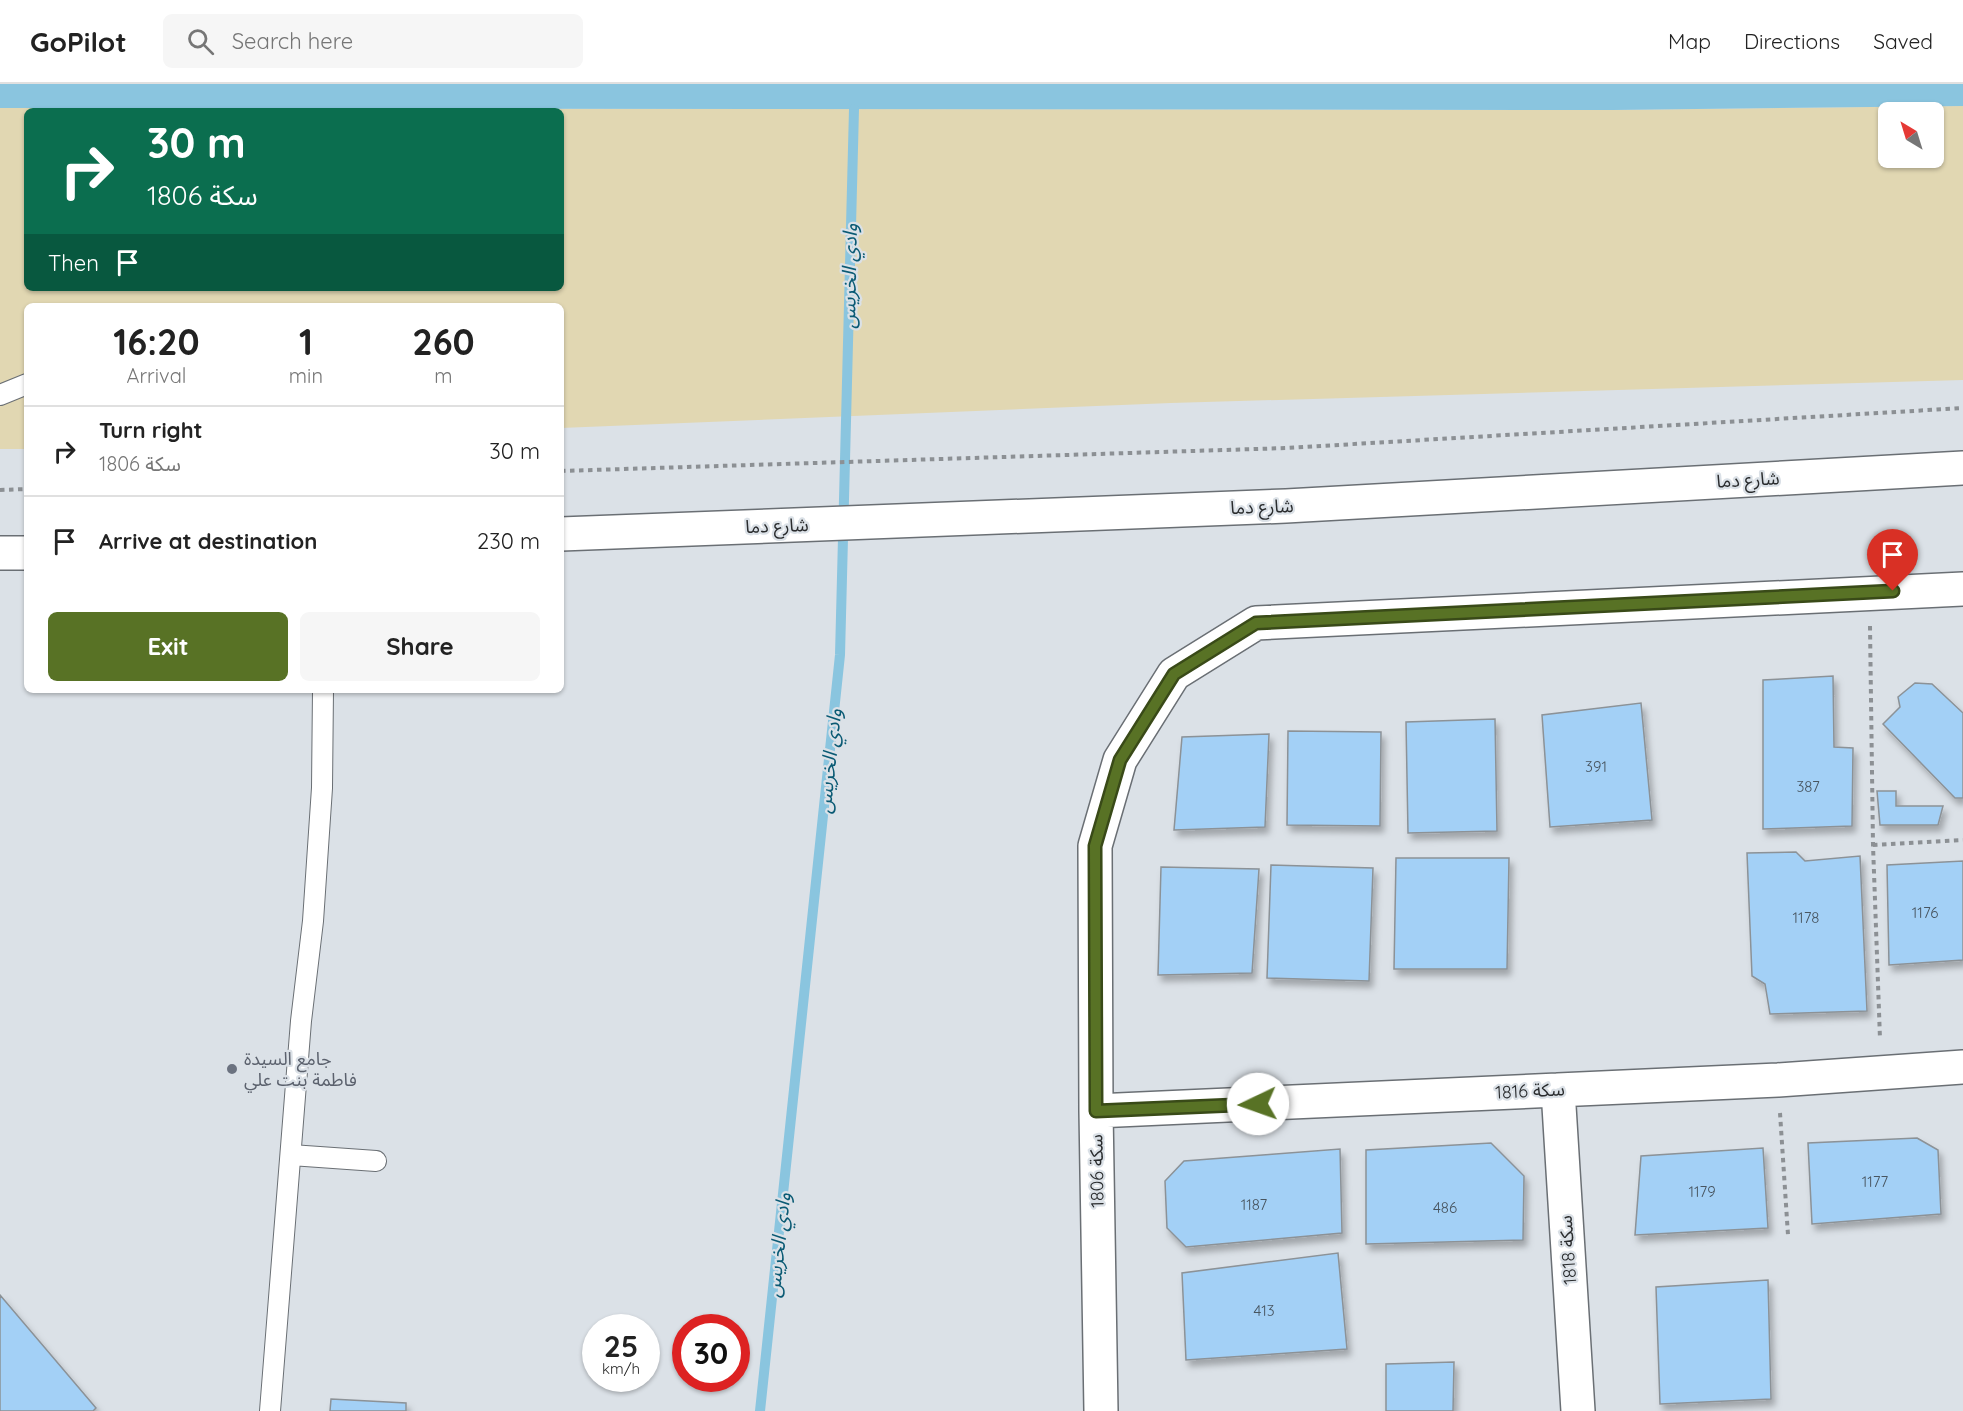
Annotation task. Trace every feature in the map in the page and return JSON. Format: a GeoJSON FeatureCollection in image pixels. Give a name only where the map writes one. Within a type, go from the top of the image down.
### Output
{"type":"FeatureCollection","features":[{"type":"Feature","properties":{"kind":"street","name":"شارع دما"},"geometry":{"type":"LineString","coordinates":[[564,534],[1286,506],[1963,468]]}},
{"type":"Feature","properties":{"kind":"street"},"geometry":{"type":"LineString","coordinates":[[0,553],[24,553]]}},
{"type":"Feature","properties":{"kind":"street","name":"سكة 1806"},"geometry":{"type":"LineString","coordinates":[[1101,1411],[1096,1111],[1095,846],[1120,760],[1174,674],[1256,623],[1963,589]]}},
{"type":"Feature","properties":{"kind":"street","name":"سكة 1816"},"geometry":{"type":"LineString","coordinates":[[1096,1111],[1778,1080],[1963,1067]]}},
{"type":"Feature","properties":{"kind":"street","name":"سكة 1818"},"geometry":{"type":"LineString","coordinates":[[1558,1090],[1578,1411]]}},
{"type":"Feature","properties":{"kind":"lane"},"geometry":{"type":"LineString","coordinates":[[0,395],[24,385]]}},
{"type":"Feature","properties":{"kind":"lane"},"geometry":{"type":"LineString","coordinates":[[270,1411],[301,1021],[313,921],[322,788],[323,693]]}},
{"type":"Feature","properties":{"kind":"lane"},"geometry":{"type":"LineString","coordinates":[[291,1155],[376,1161]]}},
{"type":"Feature","properties":{"kind":"path"},"geometry":{"type":"LineString","coordinates":[[564,471],[896,458],[1287,448],[1963,408]]}},
{"type":"Feature","properties":{"kind":"path"},"geometry":{"type":"LineString","coordinates":[[0,490],[24,489]]}},
{"type":"Feature","properties":{"kind":"path"},"geometry":{"type":"LineString","coordinates":[[1869,592],[1873,845],[1881,1072]]}},
{"type":"Feature","properties":{"kind":"path"},"geometry":{"type":"LineString","coordinates":[[1873,845],[1963,840]]}},
{"type":"Feature","properties":{"kind":"path"},"geometry":{"type":"LineString","coordinates":[[1778,1080],[1788,1235]]}},
{"type":"Feature","properties":{"kind":"sand"},"geometry":{"type":"Polygon","coordinates":[[[1944,106],[1963,106],[1963,380],[1171,403],[564,428],[564,303],[24,303],[24,449],[0,449],[0,108],[24,108],[24,291],[564,291],[564,109],[1613,110],[1878,107],[1878,168],[1944,168],[1944,106]]]}},
{"type":"Feature","properties":{"kind":"water"},"geometry":{"type":"Polygon","coordinates":[[[0,84],[1963,84],[1963,106],[1944,106],[1944,102],[1878,102],[1878,107],[1613,110],[0,108],[0,84]]]}},
{"type":"Feature","properties":{"kind":"building"},"geometry":{"type":"Polygon","coordinates":[[[1833,676],[1834,747],[1853,748],[1852,826],[1763,829],[1763,680],[1833,676]]]}},
{"type":"Feature","properties":{"kind":"building"},"geometry":{"type":"Polygon","coordinates":[[[1915,683],[1932,684],[1963,713],[1963,798],[1955,798],[1883,724],[1900,707],[1898,697],[1915,683]]]}},
{"type":"Feature","properties":{"kind":"building"},"geometry":{"type":"Polygon","coordinates":[[[1641,703],[1652,820],[1550,827],[1542,715],[1641,703]]]}},
{"type":"Feature","properties":{"kind":"building"},"geometry":{"type":"Polygon","coordinates":[[[1495,719],[1497,831],[1408,833],[1406,722],[1495,719]]]}},
{"type":"Feature","properties":{"kind":"building"},"geometry":{"type":"Polygon","coordinates":[[[1288,731],[1381,732],[1380,826],[1287,825],[1288,731]]]}},
{"type":"Feature","properties":{"kind":"building"},"geometry":{"type":"Polygon","coordinates":[[[1269,734],[1265,827],[1174,830],[1182,737],[1269,734]]]}},
{"type":"Feature","properties":{"kind":"building"},"geometry":{"type":"Polygon","coordinates":[[[1877,791],[1896,791],[1896,806],[1943,806],[1938,825],[1880,825],[1877,791]]]}},
{"type":"Feature","properties":{"kind":"building"},"geometry":{"type":"Polygon","coordinates":[[[1796,852],[1805,861],[1860,856],[1867,1011],[1770,1014],[1765,984],[1752,976],[1747,853],[1796,852]]]}},
{"type":"Feature","properties":{"kind":"building"},"geometry":{"type":"Polygon","coordinates":[[[1396,858],[1509,858],[1507,969],[1394,969],[1396,858]]]}},
{"type":"Feature","properties":{"kind":"building"},"geometry":{"type":"Polygon","coordinates":[[[1963,861],[1963,960],[1889,965],[1887,865],[1963,861]]]}},
{"type":"Feature","properties":{"kind":"building"},"geometry":{"type":"Polygon","coordinates":[[[1271,865],[1373,868],[1369,981],[1267,978],[1271,865]]]}},
{"type":"Feature","properties":{"kind":"building"},"geometry":{"type":"Polygon","coordinates":[[[1161,867],[1259,869],[1252,973],[1158,975],[1161,867]]]}},
{"type":"Feature","properties":{"kind":"building"},"geometry":{"type":"Polygon","coordinates":[[[1917,1138],[1938,1150],[1941,1214],[1812,1224],[1808,1143],[1917,1138]]]}},
{"type":"Feature","properties":{"kind":"building"},"geometry":{"type":"Polygon","coordinates":[[[1491,1143],[1524,1176],[1523,1240],[1366,1244],[1366,1150],[1491,1143]]]}},
{"type":"Feature","properties":{"kind":"building"},"geometry":{"type":"Polygon","coordinates":[[[1763,1148],[1768,1228],[1635,1235],[1641,1156],[1763,1148]]]}},
{"type":"Feature","properties":{"kind":"building"},"geometry":{"type":"Polygon","coordinates":[[[1340,1149],[1342,1233],[1186,1247],[1167,1228],[1165,1181],[1184,1161],[1340,1149]]]}},
{"type":"Feature","properties":{"kind":"building"},"geometry":{"type":"Polygon","coordinates":[[[1338,1253],[1347,1349],[1186,1360],[1182,1273],[1338,1253]]]}},
{"type":"Feature","properties":{"kind":"building"},"geometry":{"type":"Polygon","coordinates":[[[1768,1280],[1771,1399],[1660,1404],[1656,1287],[1768,1280]]]}},
{"type":"Feature","properties":{"kind":"building"},"geometry":{"type":"Polygon","coordinates":[[[0,1295],[96,1408],[93,1411],[0,1411],[0,1295]]]}},
{"type":"Feature","properties":{"kind":"building"},"geometry":{"type":"Polygon","coordinates":[[[1454,1362],[1453,1411],[1386,1411],[1386,1364],[1454,1362]]]}},
{"type":"Feature","properties":{"kind":"building"},"geometry":{"type":"Polygon","coordinates":[[[331,1399],[406,1403],[406,1411],[330,1411],[331,1399]]]}},
{"type":"Feature","properties":{"kind":"waterway","name":"وادي الخريس"},"geometry":{"type":"LineString","coordinates":[[760,1411],[840,655],[854,109]]}},
{"type":"Feature","properties":{"kind":"place","name":"جامع السيدة فاطمة بنت علي"},"geometry":{"type":"Point","coordinates":[232,1069]}},
{"type":"Feature","properties":{"kind":"route"},"geometry":{"type":"LineString","coordinates":[[1258,1104],[1096,1111],[1095,846],[1120,760],[1174,674],[1256,623],[1893,591]]}}]}
